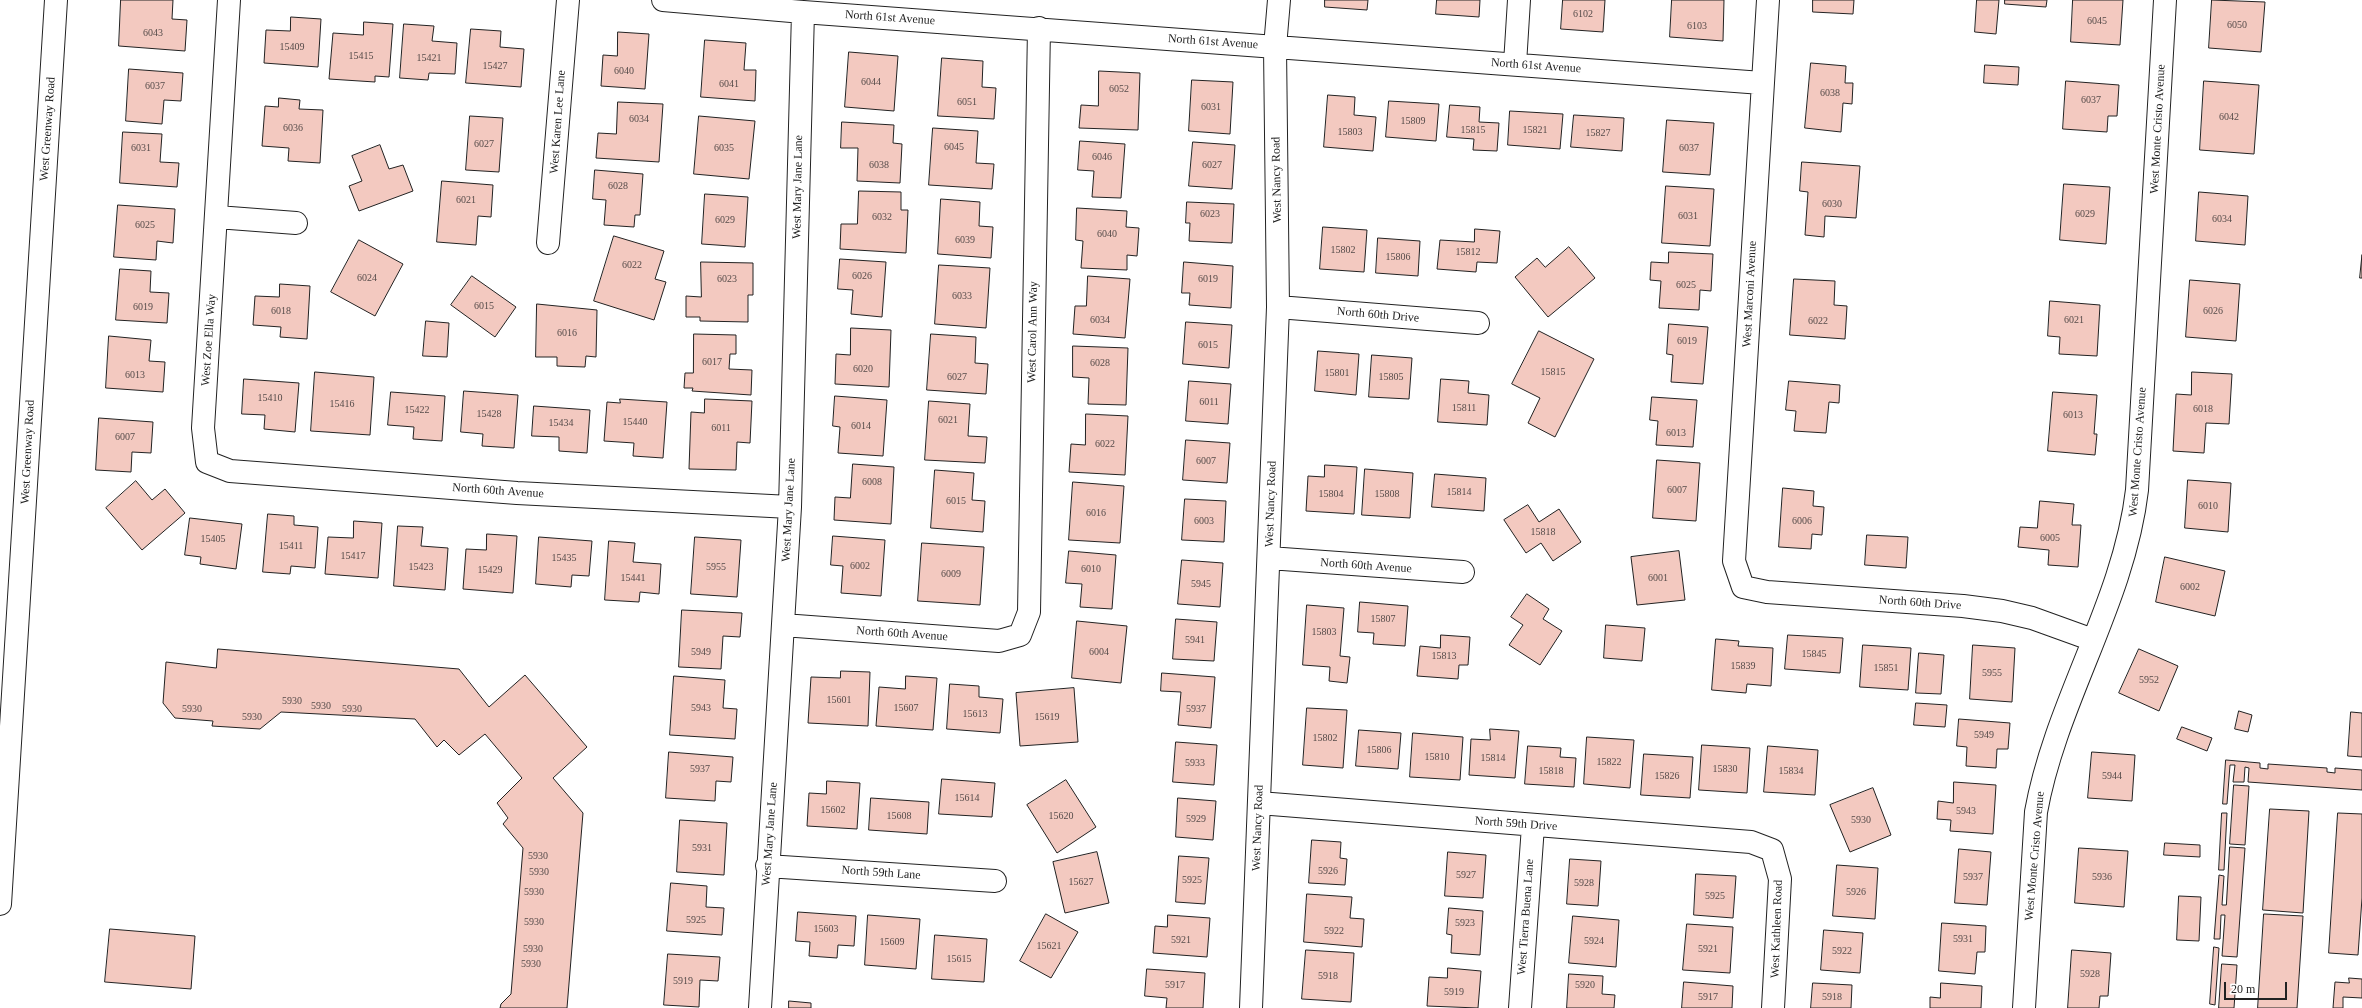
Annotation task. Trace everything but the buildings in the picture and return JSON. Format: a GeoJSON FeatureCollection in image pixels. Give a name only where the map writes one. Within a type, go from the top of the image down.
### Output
{"type":"FeatureCollection","features":[{"type":"Feature","properties":{"kind":"street","name":"West Greenway Road"},"geometry":{"type":"LineString","coordinates":[[0,904],[56,0]]}},
{"type":"Feature","properties":{"kind":"street","name":"West Zoe Ella Way"},"geometry":{"type":"LineString","coordinates":[[207,462],[203,428],[229,0]]}},
{"type":"Feature","properties":{"kind":"street","name":"West Karen Lee Lane"},"geometry":{"type":"LineString","coordinates":[[548,244],[568,0]]}},
{"type":"Feature","properties":{"kind":"street","name":"North 61st Avenue"},"geometry":{"type":"LineString","coordinates":[[663,0],[803,12],[1039,28],[1276,47],[1762,82]]}},
{"type":"Feature","properties":{"kind":"street","name":"West Nancy Road"},"geometry":{"type":"LineString","coordinates":[[1251,1008],[1278,307],[1276,47],[1279,0]]}},
{"type":"Feature","properties":{"kind":"street"},"geometry":{"type":"LineString","coordinates":[[1515,64],[1520,0]]}},
{"type":"Feature","properties":{"kind":"street","name":"West Marconi Avenue"},"geometry":{"type":"LineString","coordinates":[[1743,587],[1734,561],[1768,0]]}},
{"type":"Feature","properties":{"kind":"street","name":"West Monte Cristo Avenue"},"geometry":{"type":"LineString","coordinates":[[2024,1008],[2036,812],[2040,793],[2052,745],[2093,640],[2124,554],[2134,519],[2137,490],[2166,0]]}},
{"type":"Feature","properties":{"kind":"street","name":"West Mary Jane Lane"},"geometry":{"type":"LineString","coordinates":[[760,1008],[790,507],[803,12]]}},
{"type":"Feature","properties":{"kind":"street","name":"West Carol Ann Way"},"geometry":{"type":"LineString","coordinates":[[1020,635],[1028,612],[1039,28]]}},
{"type":"Feature","properties":{"kind":"street"},"geometry":{"type":"LineString","coordinates":[[217,217],[296,223]]}},
{"type":"Feature","properties":{"kind":"street","name":"North 60th Drive"},"geometry":{"type":"LineString","coordinates":[[1278,307],[1478,324]]}},
{"type":"Feature","properties":{"kind":"street","name":"North 60th Avenue"},"geometry":{"type":"LineString","coordinates":[[207,462],[230,471],[477,490],[790,507]]}},
{"type":"Feature","properties":{"kind":"street","name":"North 60th Avenue"},"geometry":{"type":"LineString","coordinates":[[1269,558],[1463,572]]}},
{"type":"Feature","properties":{"kind":"street","name":"North 60th Drive"},"geometry":{"type":"LineString","coordinates":[[1743,587],[1767,592],[1963,606],[2002,611],[2039,620],[2093,640]]}},
{"type":"Feature","properties":{"kind":"street","name":"North 60th Avenue"},"geometry":{"type":"LineString","coordinates":[[783,626],[999,641],[1020,635]]}},
{"type":"Feature","properties":{"kind":"street","name":"North 59th Drive"},"geometry":{"type":"LineString","coordinates":[[1259,803],[1533,826],[1751,842],[1772,850]]}},
{"type":"Feature","properties":{"kind":"street","name":"West Tierra Buena Lane"},"geometry":{"type":"LineString","coordinates":[[1520,1008],[1533,826]]}},
{"type":"Feature","properties":{"kind":"street","name":"West Kathleen Road"},"geometry":{"type":"LineString","coordinates":[[1772,850],[1780,879],[1773,1008]]}},
{"type":"Feature","properties":{"kind":"street","name":"North 59th Lane"},"geometry":{"type":"LineString","coordinates":[[768,866],[995,881]]}}]}
